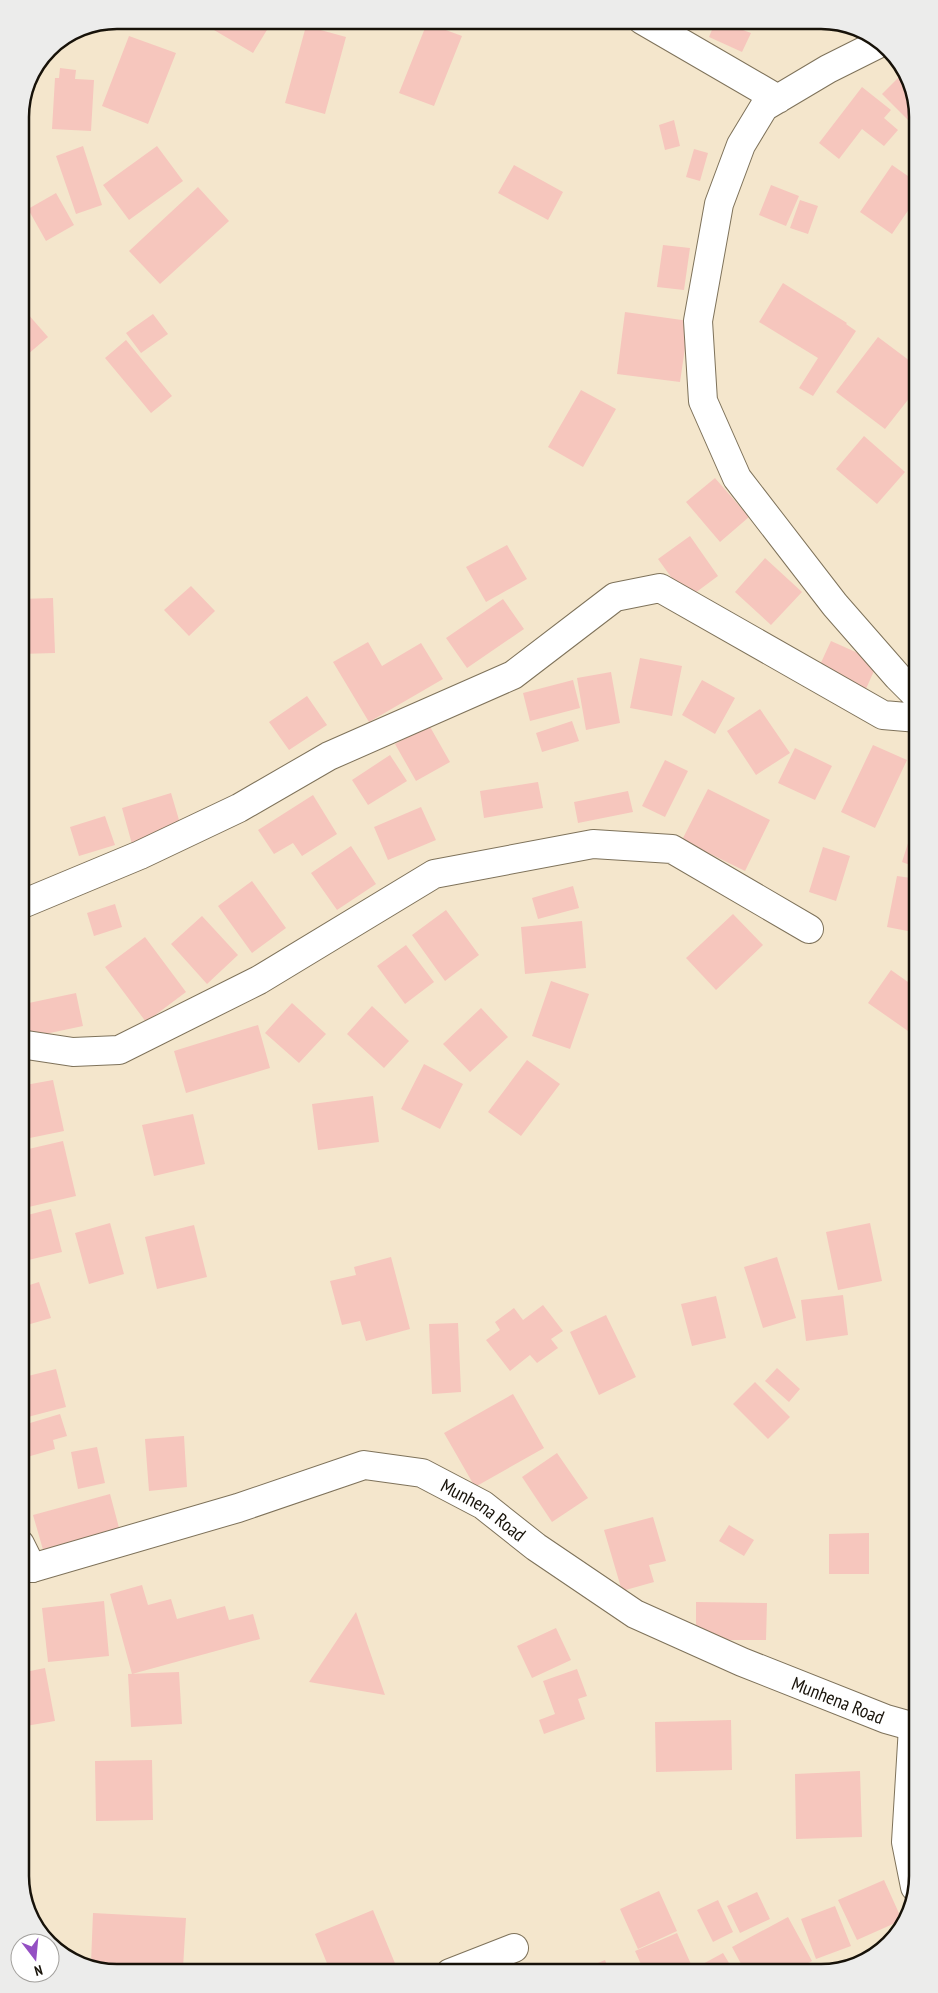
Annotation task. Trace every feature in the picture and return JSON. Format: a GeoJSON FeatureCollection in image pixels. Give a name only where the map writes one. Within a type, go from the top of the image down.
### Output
{"type":"FeatureCollection","features":[{"type":"Feature","properties":{"kind":"street"},"geometry":{"type":"LineString","coordinates":[[657,29],[778,99]]}},
{"type":"Feature","properties":{"kind":"street"},"geometry":{"type":"LineString","coordinates":[[873,47],[764,107],[741,145],[719,204],[698,321],[703,401],[737,478],[776,531],[836,605],[909,688]]}},
{"type":"Feature","properties":{"kind":"street"},"geometry":{"type":"LineString","coordinates":[[29,901],[140,856],[239,808],[329,756],[513,675],[615,597],[642,591],[660,588],[883,715],[909,717]]}},
{"type":"Feature","properties":{"kind":"street"},"geometry":{"type":"LineString","coordinates":[[29,1045],[74,1052],[119,1050],[260,980],[434,874],[593,844],[672,848],[809,929]]}},
{"type":"Feature","properties":{"kind":"street","name":"Munhena Road"},"geometry":{"type":"LineString","coordinates":[[29,1567],[238,1508],[364,1465],[422,1474],[483,1505],[536,1547],[635,1614],[742,1662],[909,1725]]}},
{"type":"Feature","properties":{"kind":"street"},"geometry":{"type":"LineString","coordinates":[[909,1804],[906,1842],[909,1857]]}},
{"type":"Feature","properties":{"kind":"street"},"geometry":{"type":"LineString","coordinates":[[473,1964],[514,1948]]}},
{"type":"Feature","properties":{"kind":"building"},"geometry":{"type":"Polygon","coordinates":[[[215,29],[268,29],[253,53],[215,29]]]}},
{"type":"Feature","properties":{"kind":"building"},"geometry":{"type":"Polygon","coordinates":[[[305,29],[317,29],[346,37],[325,114],[285,103],[305,29]]]}},
{"type":"Feature","properties":{"kind":"building"},"geometry":{"type":"Polygon","coordinates":[[[425,29],[443,29],[462,36],[434,106],[399,93],[425,29]]]}},
{"type":"Feature","properties":{"kind":"building"},"geometry":{"type":"Polygon","coordinates":[[[712,29],[740,29],[751,33],[742,52],[709,37],[712,29]]]}},
{"type":"Feature","properties":{"kind":"building"},"geometry":{"type":"Polygon","coordinates":[[[129,36],[176,53],[148,124],[102,106],[129,36]]]}},
{"type":"Feature","properties":{"kind":"building"},"geometry":{"type":"Polygon","coordinates":[[[60,68],[76,70],[75,79],[94,80],[91,131],[52,129],[55,78],[59,78],[60,68]]]}},
{"type":"Feature","properties":{"kind":"building"},"geometry":{"type":"Polygon","coordinates":[[[899,77],[908,100],[909,121],[882,94],[899,77]]]}},
{"type":"Feature","properties":{"kind":"building"},"geometry":{"type":"Polygon","coordinates":[[[862,87],[891,110],[884,118],[898,130],[884,146],[862,129],[839,159],[819,143],[862,87]]]}},
{"type":"Feature","properties":{"kind":"building"},"geometry":{"type":"Polygon","coordinates":[[[674,120],[680,146],[665,150],[659,125],[674,120]]]}},
{"type":"Feature","properties":{"kind":"building"},"geometry":{"type":"Polygon","coordinates":[[[83,146],[102,205],[76,214],[56,156],[83,146]]]}},
{"type":"Feature","properties":{"kind":"building"},"geometry":{"type":"Polygon","coordinates":[[[157,146],[183,181],[129,220],[103,185],[157,146]]]}},
{"type":"Feature","properties":{"kind":"building"},"geometry":{"type":"Polygon","coordinates":[[[694,149],[708,153],[700,181],[686,177],[694,149]]]}},
{"type":"Feature","properties":{"kind":"building"},"geometry":{"type":"Polygon","coordinates":[[[514,165],[563,192],[548,220],[498,193],[514,165]]]}},
{"type":"Feature","properties":{"kind":"building"},"geometry":{"type":"Polygon","coordinates":[[[892,165],[909,177],[909,209],[892,234],[860,212],[892,165]]]}},
{"type":"Feature","properties":{"kind":"building"},"geometry":{"type":"Polygon","coordinates":[[[771,185],[799,196],[786,226],[759,215],[771,185]]]}},
{"type":"Feature","properties":{"kind":"building"},"geometry":{"type":"Polygon","coordinates":[[[198,187],[229,221],[160,284],[129,251],[198,187]]]}},
{"type":"Feature","properties":{"kind":"building"},"geometry":{"type":"Polygon","coordinates":[[[56,193],[74,225],[46,241],[29,208],[56,193]]]}},
{"type":"Feature","properties":{"kind":"building"},"geometry":{"type":"Polygon","coordinates":[[[800,200],[818,206],[808,234],[790,228],[800,200]]]}},
{"type":"Feature","properties":{"kind":"building"},"geometry":{"type":"Polygon","coordinates":[[[663,245],[690,248],[684,290],[657,287],[663,245]]]}},
{"type":"Feature","properties":{"kind":"building"},"geometry":{"type":"Polygon","coordinates":[[[783,283],[847,323],[856,331],[813,396],[799,388],[818,358],[759,322],[783,283]]]}},
{"type":"Feature","properties":{"kind":"building"},"geometry":{"type":"Polygon","coordinates":[[[625,312],[689,321],[680,382],[617,374],[625,312]]]}},
{"type":"Feature","properties":{"kind":"building"},"geometry":{"type":"Polygon","coordinates":[[[153,314],[168,334],[141,353],[126,333],[153,314]]]}},
{"type":"Feature","properties":{"kind":"building"},"geometry":{"type":"Polygon","coordinates":[[[29,315],[48,337],[29,353],[29,315]]]}},
{"type":"Feature","properties":{"kind":"building"},"geometry":{"type":"Polygon","coordinates":[[[878,337],[909,360],[909,398],[885,429],[836,392],[878,337]]]}},
{"type":"Feature","properties":{"kind":"building"},"geometry":{"type":"Polygon","coordinates":[[[126,340],[172,396],[151,413],[105,358],[126,340]]]}},
{"type":"Feature","properties":{"kind":"building"},"geometry":{"type":"Polygon","coordinates":[[[581,390],[616,409],[583,467],[548,447],[581,390]]]}},
{"type":"Feature","properties":{"kind":"building"},"geometry":{"type":"Polygon","coordinates":[[[864,436],[905,472],[877,504],[836,469],[864,436]]]}},
{"type":"Feature","properties":{"kind":"building"},"geometry":{"type":"Polygon","coordinates":[[[715,478],[749,517],[720,542],[686,502],[715,478]]]}},
{"type":"Feature","properties":{"kind":"building"},"geometry":{"type":"Polygon","coordinates":[[[690,536],[718,576],[687,599],[658,559],[690,536]]]}},
{"type":"Feature","properties":{"kind":"building"},"geometry":{"type":"Polygon","coordinates":[[[507,545],[527,579],[486,602],[466,567],[507,545]]]}},
{"type":"Feature","properties":{"kind":"building"},"geometry":{"type":"Polygon","coordinates":[[[765,558],[802,592],[771,625],[735,592],[765,558]]]}},
{"type":"Feature","properties":{"kind":"building"},"geometry":{"type":"Polygon","coordinates":[[[191,586],[215,611],[189,636],[164,610],[191,586]]]}},
{"type":"Feature","properties":{"kind":"building"},"geometry":{"type":"Polygon","coordinates":[[[53,598],[55,653],[29,654],[29,599],[53,598]]]}},
{"type":"Feature","properties":{"kind":"building"},"geometry":{"type":"Polygon","coordinates":[[[503,599],[524,629],[467,668],[446,638],[503,599]]]}},
{"type":"Feature","properties":{"kind":"building"},"geometry":{"type":"Polygon","coordinates":[[[831,641],[878,662],[865,691],[818,669],[831,641]]]}},
{"type":"Feature","properties":{"kind":"building"},"geometry":{"type":"Polygon","coordinates":[[[368,642],[382,666],[421,643],[443,679],[369,722],[333,662],[368,642]]]}},
{"type":"Feature","properties":{"kind":"building"},"geometry":{"type":"Polygon","coordinates":[[[640,658],[682,666],[672,716],[630,708],[640,658]]]}},
{"type":"Feature","properties":{"kind":"building"},"geometry":{"type":"Polygon","coordinates":[[[611,672],[620,723],[586,730],[577,678],[611,672]]]}},
{"type":"Feature","properties":{"kind":"building"},"geometry":{"type":"Polygon","coordinates":[[[573,680],[580,708],[530,721],[523,693],[573,680]]]}},
{"type":"Feature","properties":{"kind":"building"},"geometry":{"type":"Polygon","coordinates":[[[702,680],[735,698],[715,734],[682,715],[702,680]]]}},
{"type":"Feature","properties":{"kind":"building"},"geometry":{"type":"Polygon","coordinates":[[[307,696],[327,725],[289,750],[269,722],[307,696]]]}},
{"type":"Feature","properties":{"kind":"building"},"geometry":{"type":"Polygon","coordinates":[[[760,709],[790,753],[756,775],[727,731],[760,709]]]}},
{"type":"Feature","properties":{"kind":"building"},"geometry":{"type":"Polygon","coordinates":[[[572,721],[579,741],[542,752],[536,733],[572,721]]]}},
{"type":"Feature","properties":{"kind":"building"},"geometry":{"type":"Polygon","coordinates":[[[429,725],[450,762],[416,781],[395,744],[429,725]]]}},
{"type":"Feature","properties":{"kind":"building"},"geometry":{"type":"Polygon","coordinates":[[[873,745],[907,760],[875,828],[841,812],[873,745]]]}},
{"type":"Feature","properties":{"kind":"building"},"geometry":{"type":"Polygon","coordinates":[[[795,748],[832,766],[815,800],[778,783],[795,748]]]}},
{"type":"Feature","properties":{"kind":"building"},"geometry":{"type":"Polygon","coordinates":[[[390,755],[407,781],[368,805],[352,780],[390,755]]]}},
{"type":"Feature","properties":{"kind":"building"},"geometry":{"type":"Polygon","coordinates":[[[665,760],[688,771],[665,817],[642,806],[665,760]]]}},
{"type":"Feature","properties":{"kind":"building"},"geometry":{"type":"Polygon","coordinates":[[[538,782],[543,808],[484,818],[480,791],[538,782]]]}},
{"type":"Feature","properties":{"kind":"building"},"geometry":{"type":"Polygon","coordinates":[[[708,789],[770,820],[745,871],[682,840],[708,789]]]}},
{"type":"Feature","properties":{"kind":"building"},"geometry":{"type":"Polygon","coordinates":[[[628,791],[633,812],[578,823],[574,802],[628,791]]]}},
{"type":"Feature","properties":{"kind":"building"},"geometry":{"type":"Polygon","coordinates":[[[171,793],[182,830],[132,844],[122,808],[171,793]]]}},
{"type":"Feature","properties":{"kind":"building"},"geometry":{"type":"Polygon","coordinates":[[[313,795],[337,834],[302,856],[293,843],[274,854],[258,830],[313,795]]]}},
{"type":"Feature","properties":{"kind":"building"},"geometry":{"type":"Polygon","coordinates":[[[421,807],[436,840],[388,860],[374,827],[421,807]]]}},
{"type":"Feature","properties":{"kind":"building"},"geometry":{"type":"Polygon","coordinates":[[[105,816],[115,845],[79,856],[70,827],[105,816]]]}},
{"type":"Feature","properties":{"kind":"building"},"geometry":{"type":"Polygon","coordinates":[[[909,840],[909,865],[902,862],[909,840]]]}},
{"type":"Feature","properties":{"kind":"building"},"geometry":{"type":"Polygon","coordinates":[[[351,846],[376,884],[337,910],[311,873],[351,846]]]}},
{"type":"Feature","properties":{"kind":"building"},"geometry":{"type":"Polygon","coordinates":[[[823,847],[850,856],[836,901],[809,892],[823,847]]]}},
{"type":"Feature","properties":{"kind":"building"},"geometry":{"type":"Polygon","coordinates":[[[897,876],[909,878],[909,931],[887,927],[897,876]]]}},
{"type":"Feature","properties":{"kind":"building"},"geometry":{"type":"Polygon","coordinates":[[[252,881],[286,928],[252,953],[218,906],[252,881]]]}},
{"type":"Feature","properties":{"kind":"building"},"geometry":{"type":"Polygon","coordinates":[[[573,886],[579,908],[538,919],[532,898],[573,886]]]}},
{"type":"Feature","properties":{"kind":"building"},"geometry":{"type":"Polygon","coordinates":[[[115,904],[122,927],[94,936],[87,913],[115,904]]]}},
{"type":"Feature","properties":{"kind":"building"},"geometry":{"type":"Polygon","coordinates":[[[446,910],[479,955],[445,981],[412,935],[446,910]]]}},
{"type":"Feature","properties":{"kind":"building"},"geometry":{"type":"Polygon","coordinates":[[[733,914],[763,945],[716,990],[686,958],[733,914]]]}},
{"type":"Feature","properties":{"kind":"building"},"geometry":{"type":"Polygon","coordinates":[[[202,916],[238,955],[207,984],[171,944],[202,916]]]}},
{"type":"Feature","properties":{"kind":"building"},"geometry":{"type":"Polygon","coordinates":[[[582,921],[586,968],[525,974],[521,927],[582,921]]]}},
{"type":"Feature","properties":{"kind":"building"},"geometry":{"type":"Polygon","coordinates":[[[145,937],[186,992],[146,1022],[105,967],[145,937]]]}},
{"type":"Feature","properties":{"kind":"building"},"geometry":{"type":"Polygon","coordinates":[[[406,945],[434,982],[405,1004],[377,966],[406,945]]]}},
{"type":"Feature","properties":{"kind":"building"},"geometry":{"type":"Polygon","coordinates":[[[891,970],[909,983],[909,1032],[868,1003],[891,970]]]}},
{"type":"Feature","properties":{"kind":"building"},"geometry":{"type":"Polygon","coordinates":[[[551,981],[589,994],[570,1049],[532,1036],[551,981]]]}},
{"type":"Feature","properties":{"kind":"building"},"geometry":{"type":"Polygon","coordinates":[[[76,993],[83,1026],[31,1037],[29,1003],[76,993]]]}},
{"type":"Feature","properties":{"kind":"building"},"geometry":{"type":"Polygon","coordinates":[[[292,1003],[326,1034],[299,1063],[265,1033],[292,1003]]]}},
{"type":"Feature","properties":{"kind":"building"},"geometry":{"type":"Polygon","coordinates":[[[372,1006],[409,1041],[384,1068],[347,1034],[372,1006]]]}},
{"type":"Feature","properties":{"kind":"building"},"geometry":{"type":"Polygon","coordinates":[[[481,1008],[508,1037],[470,1072],[443,1044],[481,1008]]]}},
{"type":"Feature","properties":{"kind":"building"},"geometry":{"type":"Polygon","coordinates":[[[258,1025],[270,1068],[186,1093],[174,1051],[258,1025]]]}},
{"type":"Feature","properties":{"kind":"building"},"geometry":{"type":"Polygon","coordinates":[[[527,1060],[560,1084],[521,1136],[488,1112],[527,1060]]]}},
{"type":"Feature","properties":{"kind":"building"},"geometry":{"type":"Polygon","coordinates":[[[424,1064],[463,1084],[440,1129],[401,1109],[424,1064]]]}},
{"type":"Feature","properties":{"kind":"building"},"geometry":{"type":"Polygon","coordinates":[[[53,1080],[64,1131],[29,1138],[29,1084],[53,1080]]]}},
{"type":"Feature","properties":{"kind":"building"},"geometry":{"type":"Polygon","coordinates":[[[373,1096],[379,1142],[318,1150],[312,1104],[373,1096]]]}},
{"type":"Feature","properties":{"kind":"building"},"geometry":{"type":"Polygon","coordinates":[[[193,1114],[205,1164],[154,1176],[142,1125],[193,1114]]]}},
{"type":"Feature","properties":{"kind":"building"},"geometry":{"type":"Polygon","coordinates":[[[63,1141],[76,1196],[29,1207],[29,1149],[63,1141]]]}},
{"type":"Feature","properties":{"kind":"building"},"geometry":{"type":"Polygon","coordinates":[[[51,1209],[62,1252],[29,1260],[29,1215],[51,1209]]]}},
{"type":"Feature","properties":{"kind":"building"},"geometry":{"type":"Polygon","coordinates":[[[110,1223],[124,1274],[89,1284],[75,1233],[110,1223]]]}},
{"type":"Feature","properties":{"kind":"building"},"geometry":{"type":"Polygon","coordinates":[[[870,1223],[882,1281],[838,1290],[826,1232],[870,1223]]]}},
{"type":"Feature","properties":{"kind":"building"},"geometry":{"type":"Polygon","coordinates":[[[194,1225],[207,1277],[157,1289],[145,1237],[194,1225]]]}},
{"type":"Feature","properties":{"kind":"building"},"geometry":{"type":"Polygon","coordinates":[[[391,1257],[410,1329],[366,1341],[360,1321],[342,1325],[330,1281],[356,1275],[354,1267],[391,1257]]]}},
{"type":"Feature","properties":{"kind":"building"},"geometry":{"type":"Polygon","coordinates":[[[777,1257],[796,1318],[763,1328],[744,1267],[777,1257]]]}},
{"type":"Feature","properties":{"kind":"building"},"geometry":{"type":"Polygon","coordinates":[[[39,1282],[51,1318],[29,1324],[29,1285],[39,1282]]]}},
{"type":"Feature","properties":{"kind":"building"},"geometry":{"type":"Polygon","coordinates":[[[843,1295],[848,1335],[806,1341],[801,1300],[843,1295]]]}},
{"type":"Feature","properties":{"kind":"building"},"geometry":{"type":"Polygon","coordinates":[[[716,1296],[726,1338],[692,1346],[681,1304],[716,1296]]]}},
{"type":"Feature","properties":{"kind":"building"},"geometry":{"type":"Polygon","coordinates":[[[543,1305],[563,1331],[551,1339],[558,1348],[537,1363],[530,1355],[510,1371],[486,1340],[500,1330],[495,1322],[514,1308],[523,1320],[543,1305]]]}},
{"type":"Feature","properties":{"kind":"building"},"geometry":{"type":"Polygon","coordinates":[[[606,1315],[636,1377],[599,1395],[570,1332],[606,1315]]]}},
{"type":"Feature","properties":{"kind":"building"},"geometry":{"type":"Polygon","coordinates":[[[458,1323],[461,1392],[432,1394],[429,1324],[458,1323]]]}},
{"type":"Feature","properties":{"kind":"building"},"geometry":{"type":"Polygon","coordinates":[[[777,1368],[800,1389],[789,1402],[765,1381],[777,1368]]]}},
{"type":"Feature","properties":{"kind":"building"},"geometry":{"type":"Polygon","coordinates":[[[56,1369],[66,1407],[29,1417],[29,1376],[56,1369]]]}},
{"type":"Feature","properties":{"kind":"building"},"geometry":{"type":"Polygon","coordinates":[[[755,1382],[790,1417],[768,1439],[733,1404],[755,1382]]]}},
{"type":"Feature","properties":{"kind":"building"},"geometry":{"type":"Polygon","coordinates":[[[513,1394],[544,1448],[475,1487],[444,1433],[513,1394]]]}},
{"type":"Feature","properties":{"kind":"building"},"geometry":{"type":"Polygon","coordinates":[[[60,1414],[67,1436],[53,1440],[55,1449],[29,1456],[29,1423],[60,1414]]]}},
{"type":"Feature","properties":{"kind":"building"},"geometry":{"type":"Polygon","coordinates":[[[184,1436],[187,1487],[149,1491],[145,1439],[184,1436]]]}},
{"type":"Feature","properties":{"kind":"building"},"geometry":{"type":"Polygon","coordinates":[[[97,1447],[105,1483],[78,1489],[71,1452],[97,1447]]]}},
{"type":"Feature","properties":{"kind":"building"},"geometry":{"type":"Polygon","coordinates":[[[557,1453],[588,1498],[552,1522],[522,1477],[557,1453]]]}},
{"type":"Feature","properties":{"kind":"building"},"geometry":{"type":"Polygon","coordinates":[[[110,1494],[122,1539],[46,1560],[33,1515],[110,1494]]]}},
{"type":"Feature","properties":{"kind":"building"},"geometry":{"type":"Polygon","coordinates":[[[653,1517],[666,1561],[649,1565],[654,1582],[622,1591],[604,1530],[653,1517]]]}},
{"type":"Feature","properties":{"kind":"building"},"geometry":{"type":"Polygon","coordinates":[[[729,1525],[754,1540],[744,1556],[719,1541],[729,1525]]]}},
{"type":"Feature","properties":{"kind":"building"},"geometry":{"type":"Polygon","coordinates":[[[869,1533],[869,1574],[829,1574],[829,1534],[869,1533]]]}},
{"type":"Feature","properties":{"kind":"building"},"geometry":{"type":"Polygon","coordinates":[[[142,1585],[148,1605],[171,1599],[177,1619],[225,1606],[229,1620],[253,1614],[260,1639],[132,1674],[110,1594],[142,1585]]]}},
{"type":"Feature","properties":{"kind":"building"},"geometry":{"type":"Polygon","coordinates":[[[104,1601],[109,1656],[48,1662],[42,1608],[104,1601]]]}},
{"type":"Feature","properties":{"kind":"building"},"geometry":{"type":"Polygon","coordinates":[[[696,1602],[767,1603],[766,1640],[696,1640],[696,1602]]]}},
{"type":"Feature","properties":{"kind":"building"},"geometry":{"type":"Polygon","coordinates":[[[356,1612],[385,1695],[309,1682],[356,1612]]]}},
{"type":"Feature","properties":{"kind":"building"},"geometry":{"type":"Polygon","coordinates":[[[556,1628],[571,1660],[532,1678],[517,1646],[556,1628]]]}},
{"type":"Feature","properties":{"kind":"building"},"geometry":{"type":"Polygon","coordinates":[[[45,1668],[55,1721],[29,1725],[29,1671],[45,1668]]]}},
{"type":"Feature","properties":{"kind":"building"},"geometry":{"type":"Polygon","coordinates":[[[577,1669],[587,1696],[578,1699],[585,1719],[544,1734],[539,1720],[555,1714],[543,1681],[577,1669]]]}},
{"type":"Feature","properties":{"kind":"building"},"geometry":{"type":"Polygon","coordinates":[[[179,1672],[182,1724],[131,1727],[128,1674],[179,1672]]]}},
{"type":"Feature","properties":{"kind":"building"},"geometry":{"type":"Polygon","coordinates":[[[731,1720],[732,1770],[656,1772],[655,1722],[731,1720]]]}},
{"type":"Feature","properties":{"kind":"building"},"geometry":{"type":"Polygon","coordinates":[[[152,1760],[153,1820],[96,1821],[95,1761],[152,1760]]]}},
{"type":"Feature","properties":{"kind":"building"},"geometry":{"type":"Polygon","coordinates":[[[860,1771],[862,1837],[796,1839],[795,1774],[860,1771]]]}},
{"type":"Feature","properties":{"kind":"building"},"geometry":{"type":"Polygon","coordinates":[[[884,1880],[900,1915],[895,1923],[857,1940],[838,1900],[884,1880]]]}},
{"type":"Feature","properties":{"kind":"building"},"geometry":{"type":"Polygon","coordinates":[[[659,1891],[677,1931],[638,1949],[620,1909],[659,1891]]]}},
{"type":"Feature","properties":{"kind":"building"},"geometry":{"type":"Polygon","coordinates":[[[757,1892],[770,1919],[740,1933],[727,1906],[757,1892]]]}},
{"type":"Feature","properties":{"kind":"building"},"geometry":{"type":"Polygon","coordinates":[[[718,1900],[733,1932],[713,1942],[697,1910],[718,1900]]]}},
{"type":"Feature","properties":{"kind":"building"},"geometry":{"type":"Polygon","coordinates":[[[835,1906],[851,1946],[816,1959],[801,1919],[835,1906]]]}},
{"type":"Feature","properties":{"kind":"building"},"geometry":{"type":"Polygon","coordinates":[[[373,1910],[395,1964],[327,1964],[315,1934],[373,1910]]]}},
{"type":"Feature","properties":{"kind":"building"},"geometry":{"type":"Polygon","coordinates":[[[93,1913],[186,1918],[183,1964],[111,1964],[91,1961],[93,1913]]]}},
{"type":"Feature","properties":{"kind":"building"},"geometry":{"type":"Polygon","coordinates":[[[788,1917],[812,1961],[806,1964],[741,1964],[732,1947],[788,1917]]]}},
{"type":"Feature","properties":{"kind":"building"},"geometry":{"type":"Polygon","coordinates":[[[677,1933],[691,1964],[641,1964],[635,1951],[677,1933]]]}},
{"type":"Feature","properties":{"kind":"building"},"geometry":{"type":"Polygon","coordinates":[[[723,1953],[730,1964],[703,1964],[723,1953]]]}},
{"type":"Feature","properties":{"kind":"building"},"geometry":{"type":"Polygon","coordinates":[[[605,1960],[607,1964],[595,1964],[605,1960]]]}}]}
